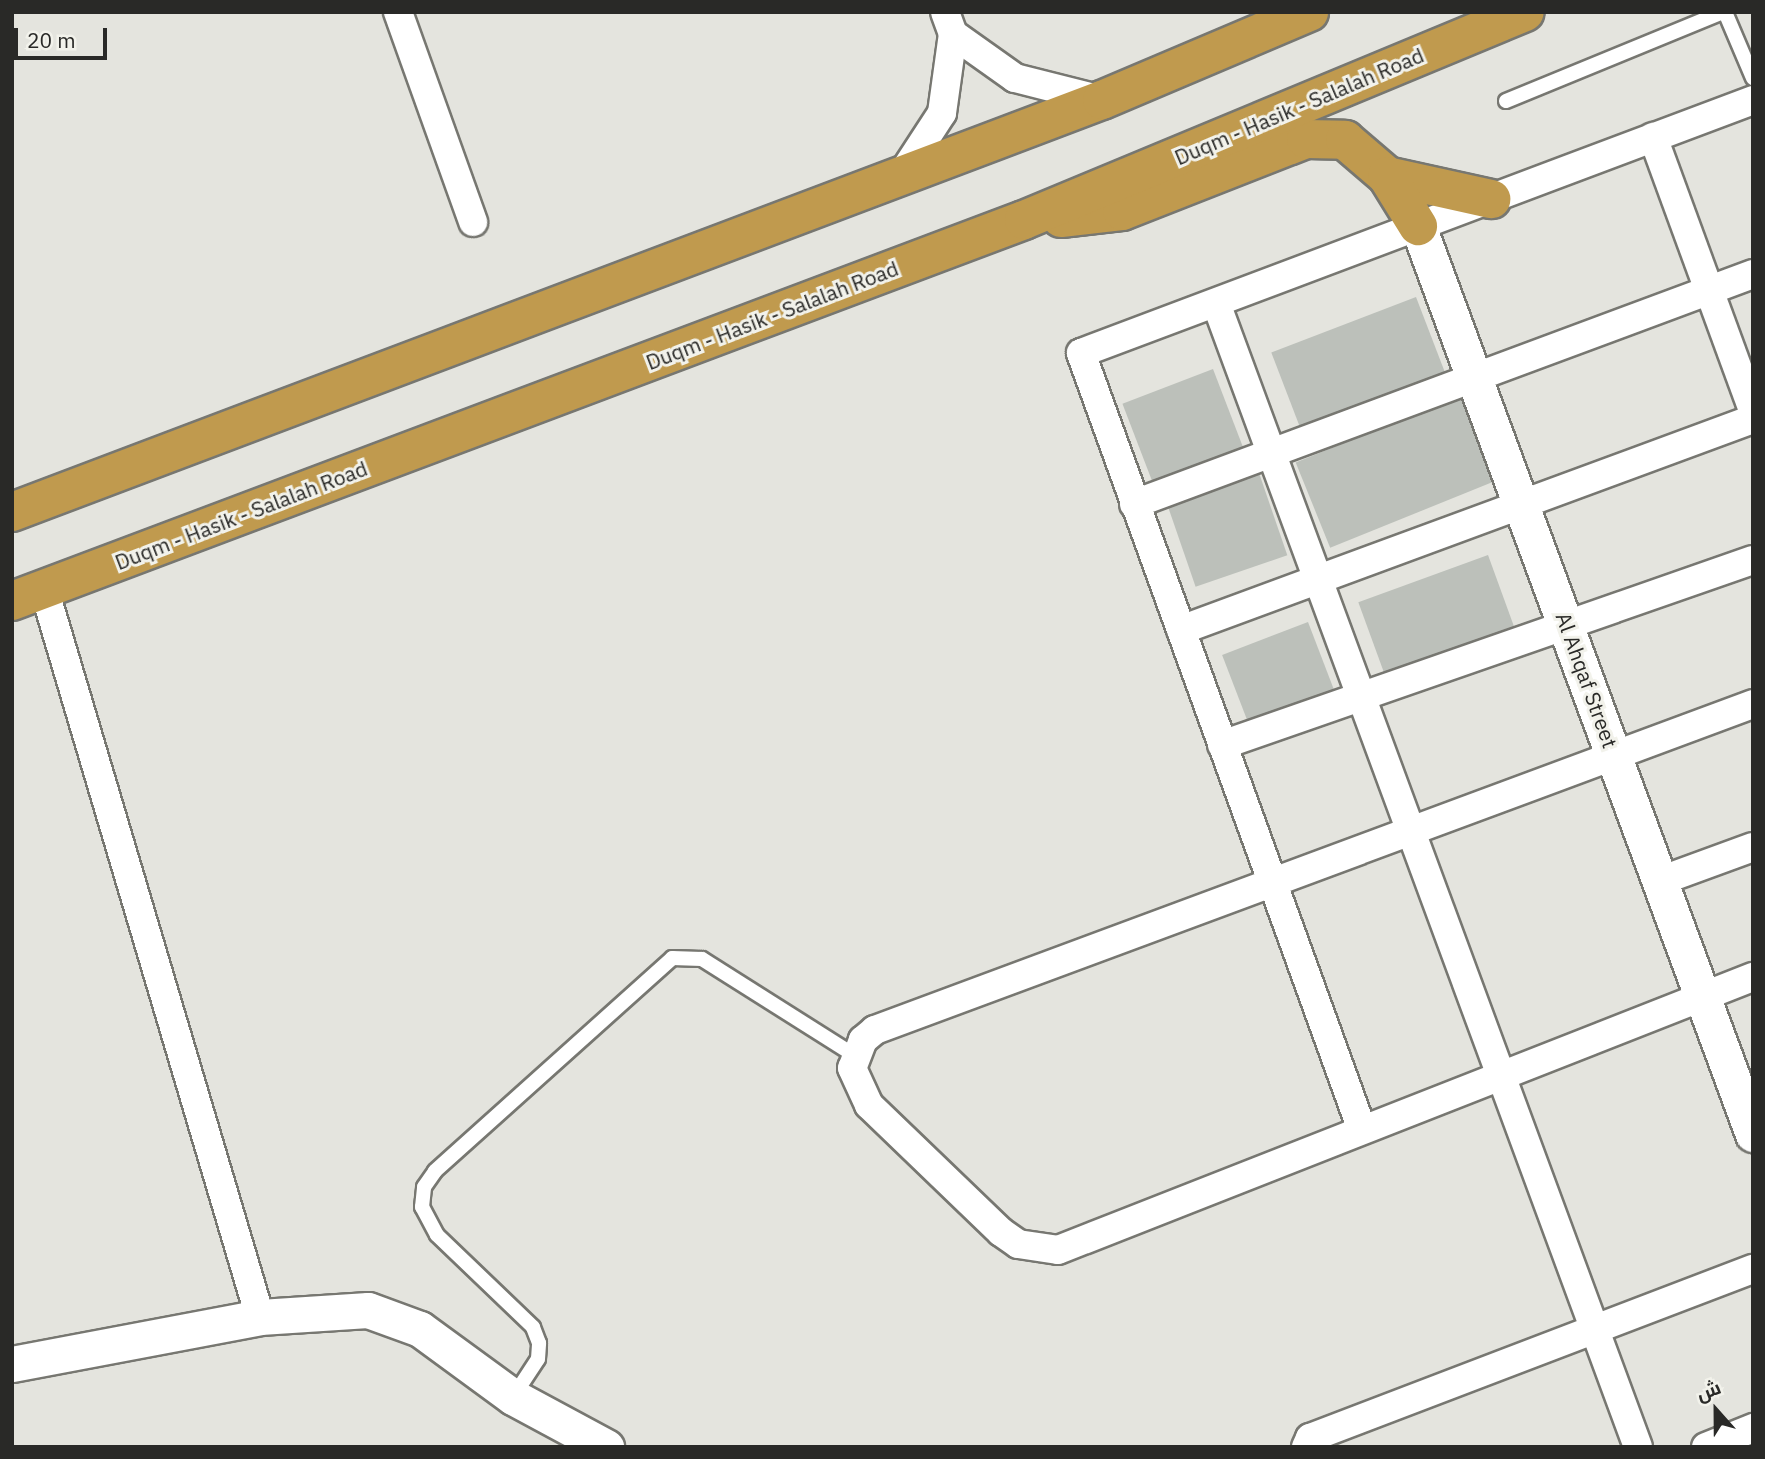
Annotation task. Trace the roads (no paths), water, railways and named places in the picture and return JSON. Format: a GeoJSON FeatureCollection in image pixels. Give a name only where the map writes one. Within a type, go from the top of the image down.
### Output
{"type":"FeatureCollection","features":[{"type":"Feature","properties":{"kind":"highway"},"geometry":{"type":"LineString","coordinates":[[12,512],[1102,100],[1310,12]]}},
{"type":"Feature","properties":{"kind":"highway","name":"Duqm - Hasik - Salalah Road"},"geometry":{"type":"LineString","coordinates":[[28,595],[1024,220],[1525,12]]}},
{"type":"Feature","properties":{"kind":"highway"},"geometry":{"type":"LineString","coordinates":[[1024,220],[1122,211],[1306,139],[1345,140],[1387,176],[1418,226]]}},
{"type":"Feature","properties":{"kind":"highway"},"geometry":{"type":"LineString","coordinates":[[1387,176],[1491,199]]}},
{"type":"Feature","properties":{"kind":"street"},"geometry":{"type":"LineString","coordinates":[[398,12],[473,222]]}},
{"type":"Feature","properties":{"kind":"street"},"geometry":{"type":"LineString","coordinates":[[949,23],[1015,78],[1102,100]]}},
{"type":"Feature","properties":{"kind":"street"},"geometry":{"type":"LineString","coordinates":[[901,176],[942,113],[949,23]]}},
{"type":"Feature","properties":{"kind":"street"},"geometry":{"type":"LineString","coordinates":[[1361,1127],[1081,353],[1753,100]]}},
{"type":"Feature","properties":{"kind":"street"},"geometry":{"type":"LineString","coordinates":[[1653,137],[1753,410]]}},
{"type":"Feature","properties":{"kind":"street","name":"Al Ahqaf Street"},"geometry":{"type":"LineString","coordinates":[[1418,226],[1751,1121]]}},
{"type":"Feature","properties":{"kind":"street"},"geometry":{"type":"LineString","coordinates":[[1134,504],[1753,274]]}},
{"type":"Feature","properties":{"kind":"street"},"geometry":{"type":"LineString","coordinates":[[1216,303],[1638,1447]]}},
{"type":"Feature","properties":{"kind":"street"},"geometry":{"type":"LineString","coordinates":[[1181,630],[1753,419]]}},
{"type":"Feature","properties":{"kind":"street"},"geometry":{"type":"LineString","coordinates":[[1222,745],[1753,560]]}},
{"type":"Feature","properties":{"kind":"street"},"geometry":{"type":"LineString","coordinates":[[28,595],[260,1317]]}},
{"type":"Feature","properties":{"kind":"street"},"geometry":{"type":"LineString","coordinates":[[1753,704],[875,1030],[855,1055],[854,1082],[869,1105],[1001,1232],[1038,1250],[1058,1250],[1361,1127],[1753,977]]}},
{"type":"Feature","properties":{"kind":"street"},"geometry":{"type":"LineString","coordinates":[[1660,881],[1753,848]]}},
{"type":"Feature","properties":{"kind":"street"},"geometry":{"type":"LineString","coordinates":[[1306,1447],[1310,1438],[1753,1269]]}},
{"type":"Feature","properties":{"kind":"street"},"geometry":{"type":"LineString","coordinates":[[12,1364],[260,1317],[368,1310],[420,1329],[513,1397],[606,1447]]}},
{"type":"Feature","properties":{"kind":"street"},"geometry":{"type":"LineString","coordinates":[[1706,1447],[1753,1428]]}},
{"type":"Feature","properties":{"kind":"lane"},"geometry":{"type":"LineString","coordinates":[[1506,101],[1724,12],[1753,78]]}},
{"type":"Feature","properties":{"kind":"lane"},"geometry":{"type":"LineString","coordinates":[[513,1397],[538,1359],[539,1343],[533,1327],[437,1234],[422,1208],[424,1187],[435,1171],[672,958],[702,959],[855,1055]]}}]}
